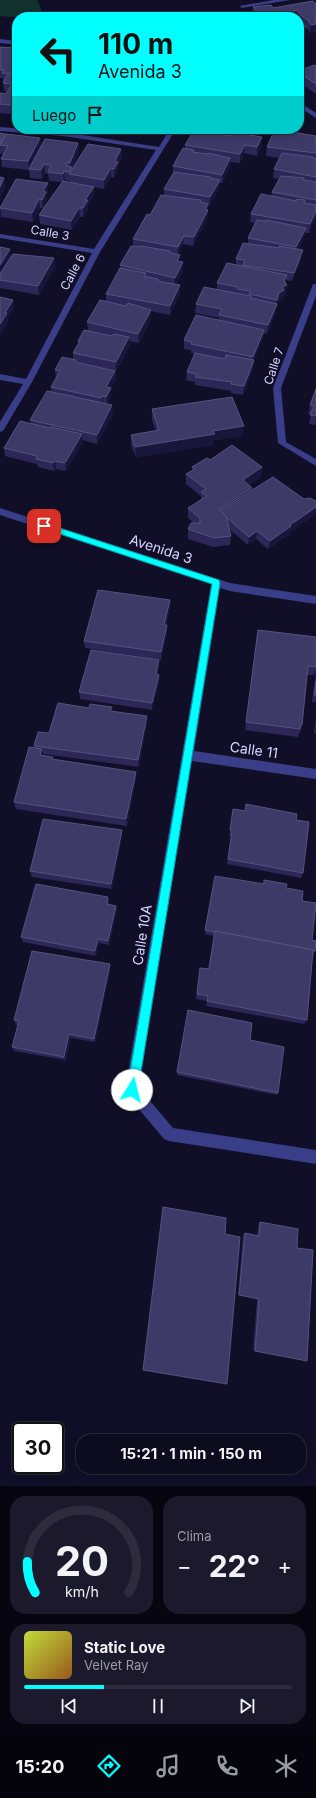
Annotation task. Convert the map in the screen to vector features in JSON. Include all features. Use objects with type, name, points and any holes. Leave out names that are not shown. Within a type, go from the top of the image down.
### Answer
[{"type":"street","points":[[242,6],[287,0]]},
{"type":"street","points":[[0,41],[12,42]]},
{"type":"street","points":[[304,108],[316,116]]},
{"type":"street","points":[[0,130],[12,131]]},
{"type":"street","points":[[63,134],[160,149]]},
{"type":"street","name":"Calle 6","points":[[0,429],[28,382],[96,252],[169,134]]},
{"type":"street","name":"Calle 3","points":[[0,236],[96,252]]},
{"type":"street","name":"Calle 7","points":[[316,286],[277,388],[282,443],[316,463]]},
{"type":"street","points":[[0,377],[28,382]]},
{"type":"street","name":"Avenida 3","points":[[0,511],[230,587],[316,600]]},
{"type":"street","name":"Calle 10A","points":[[216,583],[132,1090],[169,1134],[316,1158]]},
{"type":"street","name":"Calle 11","points":[[187,755],[316,774]]},
{"type":"green space","points":[[0,0],[37,0],[43,12],[12,12],[12,17],[0,16]]},
{"type":"building","points":[[313,1],[316,4],[316,24],[311,25],[308,20],[304,18],[304,12],[299,12],[297,10],[293,11],[294,12],[257,12],[253,7],[271,5],[273,8]]},
{"type":"building","points":[[0,48],[12,48],[12,74],[2,73],[4,70],[0,70]]},
{"type":"building","points":[[314,65],[316,66],[316,84],[304,76],[304,69]]},
{"type":"building","points":[[7,75],[12,76],[12,84],[3,83]]},
{"type":"building","points":[[12,84],[12,105],[0,104],[0,93],[6,94]]},
{"type":"building","points":[[0,133],[5,134],[0,144]]},
{"type":"building","points":[[6,134],[40,138],[28,161],[1,159],[8,146],[0,145]]},
{"type":"building","points":[[192,134],[220,134],[232,136],[233,134],[243,134],[262,137],[257,147],[245,145],[240,154],[185,145]]},
{"type":"building","points":[[273,134],[304,134],[316,136],[316,153],[267,147]]},
{"type":"building","points":[[45,139],[78,143],[70,163],[68,162],[66,166],[72,167],[69,172],[64,171],[63,174],[48,172],[51,165],[44,164],[41,170],[29,169]]},
{"type":"building","points":[[88,144],[121,149],[115,161],[118,162],[114,169],[111,168],[104,180],[69,174]]},
{"type":"building","points":[[183,148],[194,150],[193,152],[208,153],[230,158],[222,175],[173,166]]},
{"type":"building","points":[[282,153],[313,157],[316,159],[316,177],[274,169]]},
{"type":"building","points":[[174,172],[211,177],[210,178],[220,180],[210,197],[164,189]]},
{"type":"building","points":[[281,176],[304,178],[303,180],[316,182],[316,200],[272,192]]},
{"type":"building","points":[[0,177],[4,178],[0,187]]},
{"type":"building","points":[[16,179],[48,183],[43,191],[46,192],[42,200],[39,199],[32,213],[0,208]]},
{"type":"building","points":[[63,181],[94,187],[85,200],[88,200],[83,208],[79,208],[71,221],[39,215]]},
{"type":"building","points":[[261,194],[296,201],[297,199],[305,200],[304,203],[316,205],[316,211],[310,224],[251,214]]},
{"type":"building","points":[[161,195],[201,200],[200,202],[208,204],[205,209],[208,210],[194,237],[184,236],[178,247],[133,239],[147,214],[150,215]]},
{"type":"building","points":[[257,220],[266,220],[306,228],[296,247],[248,238]]},
{"type":"building","points":[[243,243],[303,250],[294,273],[243,265],[245,260],[236,259]]},
{"type":"building","points":[[131,246],[141,246],[170,251],[171,253],[180,255],[177,261],[183,262],[175,278],[120,265]]},
{"type":"building","points":[[0,247],[10,249],[0,265]]},
{"type":"building","points":[[13,254],[54,258],[38,286],[0,280],[0,274]]},
{"type":"building","points":[[227,263],[287,275],[284,281],[287,285],[282,287],[284,290],[279,293],[277,300],[249,294],[250,291],[237,289],[238,287],[217,283]]},
{"type":"building","points":[[120,268],[146,273],[144,276],[158,279],[157,281],[180,285],[170,306],[106,294]]},
{"type":"building","points":[[204,287],[251,296],[251,298],[277,304],[268,325],[219,315],[222,309],[196,304]]},
{"type":"building","points":[[0,297],[13,300],[0,324]]},
{"type":"building","points":[[100,300],[126,306],[128,303],[151,310],[138,334],[87,322]]},
{"type":"building","points":[[196,315],[264,330],[253,357],[191,344],[192,342],[184,340]]},
{"type":"building","points":[[84,330],[112,336],[114,334],[129,337],[116,362],[73,353]]},
{"type":"building","points":[[195,353],[225,359],[226,355],[254,360],[244,386],[231,384],[232,382],[195,377],[197,374],[187,372]]},
{"type":"building","points":[[62,357],[76,360],[75,362],[115,371],[106,387],[111,388],[106,397],[102,396],[101,398],[51,387],[60,371],[55,370]]},
{"type":"building","points":[[316,389],[316,416],[310,415],[314,406],[310,405]]},
{"type":"building","points":[[47,391],[112,405],[97,435],[30,420]]},
{"type":"building","points":[[232,397],[244,426],[213,431],[215,434],[135,447],[131,435],[159,430],[152,409]]},
{"type":"building","points":[[20,421],[82,434],[65,463],[55,461],[53,463],[36,459],[37,456],[4,448]]},
{"type":"building","points":[[232,445],[262,467],[243,480],[252,488],[219,509],[226,516],[231,536],[214,538],[188,529],[191,523],[200,523],[200,518],[188,508],[207,496],[201,492],[206,489],[186,474],[195,469],[192,467],[207,458],[210,460]]},
{"type":"building","points":[[273,477],[304,499],[310,498],[316,501],[316,507],[270,541],[257,531],[249,537],[220,510]]},
{"type":"building","points":[[98,590],[170,600],[164,625],[167,625],[161,652],[84,641]]},
{"type":"building","points":[[258,630],[316,637],[316,667],[308,666],[302,725],[300,725],[300,729],[246,722]]},
{"type":"building","points":[[91,650],[159,660],[156,674],[159,675],[152,703],[79,692]]},
{"type":"building","points":[[316,681],[316,695],[314,695]]},
{"type":"building","points":[[58,703],[89,708],[90,704],[112,707],[110,711],[147,716],[138,760],[34,746],[38,732],[49,733]]},
{"type":"building","points":[[29,747],[42,749],[40,755],[53,757],[52,759],[136,772],[126,819],[14,802]]},
{"type":"building","points":[[246,804],[297,814],[296,820],[309,822],[303,873],[228,859],[233,809],[245,811]]},
{"type":"building","points":[[43,819],[122,830],[111,884],[30,871]]},
{"type":"building","points":[[215,876],[264,884],[264,880],[287,884],[286,888],[303,891],[302,901],[316,903],[312,940],[316,941],[315,951],[205,930]]},
{"type":"building","points":[[36,884],[108,897],[107,904],[116,906],[108,941],[98,939],[95,951],[21,937]]},
{"type":"building","points":[[215,931],[313,950],[307,1020],[207,1001],[208,996],[197,994],[200,968],[209,969]]},
{"type":"building","points":[[32,951],[110,964],[94,1039],[69,1034],[64,1057],[12,1047],[19,1021],[14,1020]]},
{"type":"building","points":[[188,1010],[252,1023],[250,1040],[284,1047],[278,1093],[177,1072]]},
{"type":"building","points":[[163,1207],[226,1218],[225,1234],[240,1237],[227,1384],[143,1370]]},
{"type":"building","points":[[260,1222],[298,1229],[297,1248],[313,1250],[307,1361],[255,1351],[259,1299],[239,1295],[245,1233],[259,1236]]},
{"type":"route","points":[[44,526],[216,583],[132,1090]]}]
